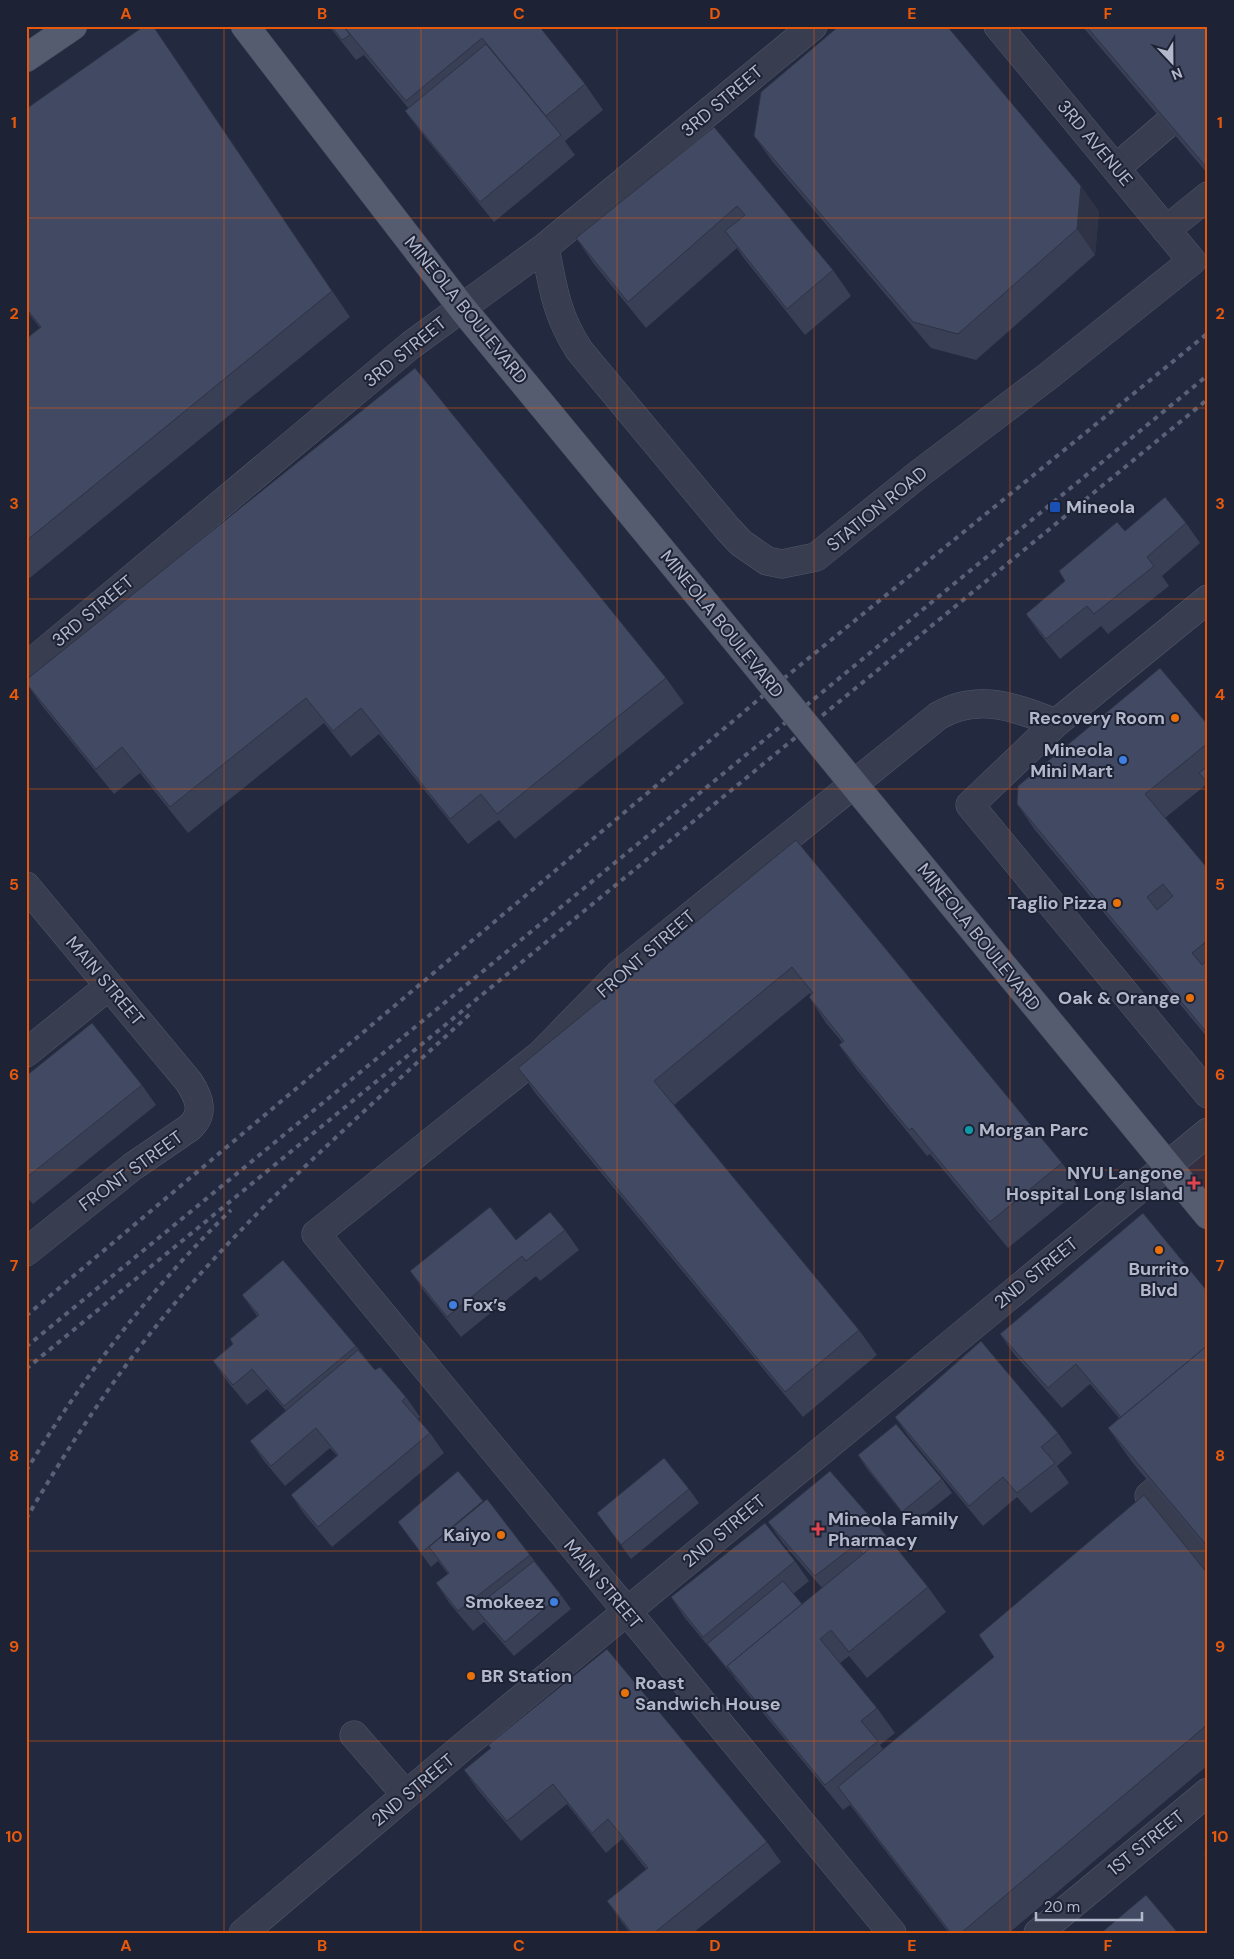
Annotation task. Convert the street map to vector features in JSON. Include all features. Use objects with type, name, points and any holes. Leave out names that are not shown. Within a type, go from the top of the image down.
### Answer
[{"type":"main road","points":[[26,58],[73,26]]},
{"type":"main road","name":"MINEOLA BOULEVARD","points":[[245,26],[462,308],[1208,1215]]},
{"type":"street","name":"3RD STREET","points":[[26,667],[411,345],[545,247],[813,26]]},
{"type":"street","name":"3RD AVENUE","points":[[998,26],[1192,261]]},
{"type":"street","points":[[1116,168],[1166,125]]},
{"type":"street","points":[[1166,230],[1208,196]]},
{"type":"street","name":"STATION ROAD","points":[[545,247],[557,306],[562,321],[579,350],[736,538],[753,553],[767,561],[782,564],[816,557],[830,548],[920,473],[1047,377],[1192,261]]},
{"type":"street","points":[[1208,599],[1056,724],[970,806],[1208,1094]]},
{"type":"street","name":"FRONT STREET","points":[[316,1234],[541,1054],[619,974],[926,725],[949,709],[963,704],[992,703],[1056,724]]},
{"type":"street","name":"MAIN STREET","points":[[26,886],[184,1076]]},
{"type":"street","points":[[26,1053],[109,986]]},
{"type":"street","name":"FRONT STREET","points":[[26,1252],[132,1167],[173,1141],[197,1122],[201,1110],[200,1103],[184,1076]]},
{"type":"street","name":"2ND STREET","points":[[243,1933],[626,1612],[1208,1132]]},
{"type":"street","name":"MAIN STREET","points":[[316,1234],[892,1933]]},
{"type":"street","points":[[1156,1490],[1149,1496],[1208,1564]]},
{"type":"street","points":[[354,1735],[406,1795]]},
{"type":"street","name":"1ST STREET","points":[[1038,1933],[1208,1792]]},
{"type":"shaded area","name":"NYU Langone Hospital Long Island","points":[[1208,1132],[1208,1215],[1167,1166]]},
{"type":"building","points":[[144,26],[153,26],[332,291],[26,541],[26,339],[41,327],[26,308],[26,109]]},
{"type":"building","points":[[331,26],[348,26],[345,28],[350,35],[342,40]]},
{"type":"building","points":[[348,26],[539,26],[585,84],[546,116],[482,38],[406,101],[345,28]]},
{"type":"building","points":[[839,26],[947,26],[1081,186],[1077,229],[958,334],[913,322],[754,136],[761,92]]},
{"type":"building","points":[[1086,26],[1208,26],[1208,169]]},
{"type":"building","points":[[486,44],[561,135],[480,202],[405,111]]},
{"type":"building","points":[[714,127],[833,270],[787,309],[725,231],[745,215],[737,206],[628,302],[576,238]]},
{"type":"building","points":[[415,368],[666,678],[497,814],[481,794],[450,819],[361,708],[333,731],[306,698],[170,807],[122,747],[96,769],[26,683],[26,680]]},
{"type":"building","points":[[1165,497],[1186,523],[1147,557],[1154,566],[1094,614],[1087,606],[1046,639],[1026,614],[1065,581],[1059,571],[1117,522],[1125,531]]},
{"type":"building","points":[[1160,668],[1208,725],[1208,743],[1145,794],[1208,869],[1208,940],[1192,953],[1202,965],[1208,960],[1208,1034],[1017,804],[1018,786]],"holes":[[[1163,884],[1173,896],[1157,910],[1147,897]]]},
{"type":"building","points":[[1208,766],[1208,783],[1199,773]]},
{"type":"building","name":"Morgan Parc","points":[[796,840],[1062,1163],[990,1222],[912,1128],[909,1130],[839,1045],[844,1041],[809,997],[813,993],[792,967],[654,1081],[859,1330],[785,1392],[518,1068]]},
{"type":"building","points":[[92,1023],[142,1085],[26,1178],[26,1076]]},
{"type":"building","points":[[490,1207],[516,1240],[550,1212],[565,1230],[526,1261],[522,1256],[447,1317],[410,1271]]},
{"type":"building","points":[[1143,1213],[1208,1292],[1208,1345],[1121,1417],[1076,1364],[1048,1388],[1000,1334]]},
{"type":"building","points":[[283,1260],[356,1346],[284,1406],[252,1369],[233,1385],[213,1361],[233,1344],[230,1339],[259,1315],[242,1295]]},
{"type":"building","points":[[981,1341],[1058,1433],[1041,1447],[1055,1463],[1017,1493],[1003,1477],[969,1506],[895,1417]]},
{"type":"building","points":[[1208,1345],[1208,1547],[1108,1428]]},
{"type":"building","points":[[358,1350],[375,1370],[380,1367],[406,1397],[402,1401],[430,1433],[318,1527],[291,1495],[338,1455],[316,1428],[271,1466],[250,1441]]},
{"type":"building","points":[[896,1424],[942,1479],[902,1512],[858,1455]]},
{"type":"building","points":[[664,1458],[689,1489],[621,1545],[597,1513]]},
{"type":"building","points":[[458,1471],[483,1501],[421,1553],[398,1522]]},
{"type":"building","points":[[830,1471],[886,1535],[863,1554],[855,1545],[815,1576],[768,1522]]},
{"type":"building","points":[[1144,1495],[1208,1574],[1208,1724],[961,1933],[951,1933],[838,1787],[994,1657],[979,1635]]},
{"type":"building","points":[[487,1499],[530,1555],[458,1611],[436,1583],[449,1573],[429,1547]]},
{"type":"building","points":[[765,1523],[795,1561],[703,1637],[671,1597]]},
{"type":"building","points":[[886,1535],[928,1587],[849,1652],[831,1630],[820,1639],[877,1708],[861,1721],[878,1741],[825,1785],[727,1666]]},
{"type":"building","points":[[534,1561],[561,1595],[505,1642],[475,1608]]},
{"type":"building","points":[[783,1581],[802,1604],[727,1666],[735,1678],[707,1644]]},
{"type":"building","points":[[607,1649],[767,1842],[654,1933],[632,1933],[607,1901],[648,1868],[608,1819],[592,1833],[553,1784],[507,1821],[464,1770],[491,1748],[488,1745]]},
{"type":"building","points":[[1208,1851],[1208,1859],[1204,1854]]},
{"type":"building","points":[[1146,1895],[1178,1933],[1101,1933]]},
{"type":"railway","points":[[26,1316],[777,684],[1208,333]]},
{"type":"railway","points":[[26,1347],[1208,375]]},
{"type":"railway","points":[[26,1369],[1208,399]]},
{"type":"railway","points":[[26,1519],[104,1396],[139,1348],[193,1282],[230,1241],[309,1162],[473,1011]]},
{"type":"railway","points":[[26,1471],[71,1401],[120,1334],[174,1270],[231,1210]]},
{"type":"place","name":"Mineola","points":[[1055,507]]},
{"type":"place","name":"Recovery Room","points":[[1175,718]]},
{"type":"place","name":"Mineola Mini Mart","points":[[1123,760]]},
{"type":"place","name":"Taglio Pizza","points":[[1117,903]]},
{"type":"place","name":"Oak & Orange","points":[[1190,998]]},
{"type":"place","name":"Morgan Parc","points":[[969,1130]]},
{"type":"place","name":"NYU Langone Hospital Long Island","points":[[1194,1183]]},
{"type":"place","name":"Burrito Blvd","points":[[1159,1250]]},
{"type":"place","name":"Fox’s","points":[[453,1305]]},
{"type":"place","name":"Mineola Family Pharmacy","points":[[818,1529]]},
{"type":"place","name":"Kaiyo","points":[[501,1535]]},
{"type":"place","name":"Smokeez","points":[[554,1602]]},
{"type":"place","name":"BR Station","points":[[471,1676]]},
{"type":"place","name":"Roast Sandwich House","points":[[625,1693]]}]
